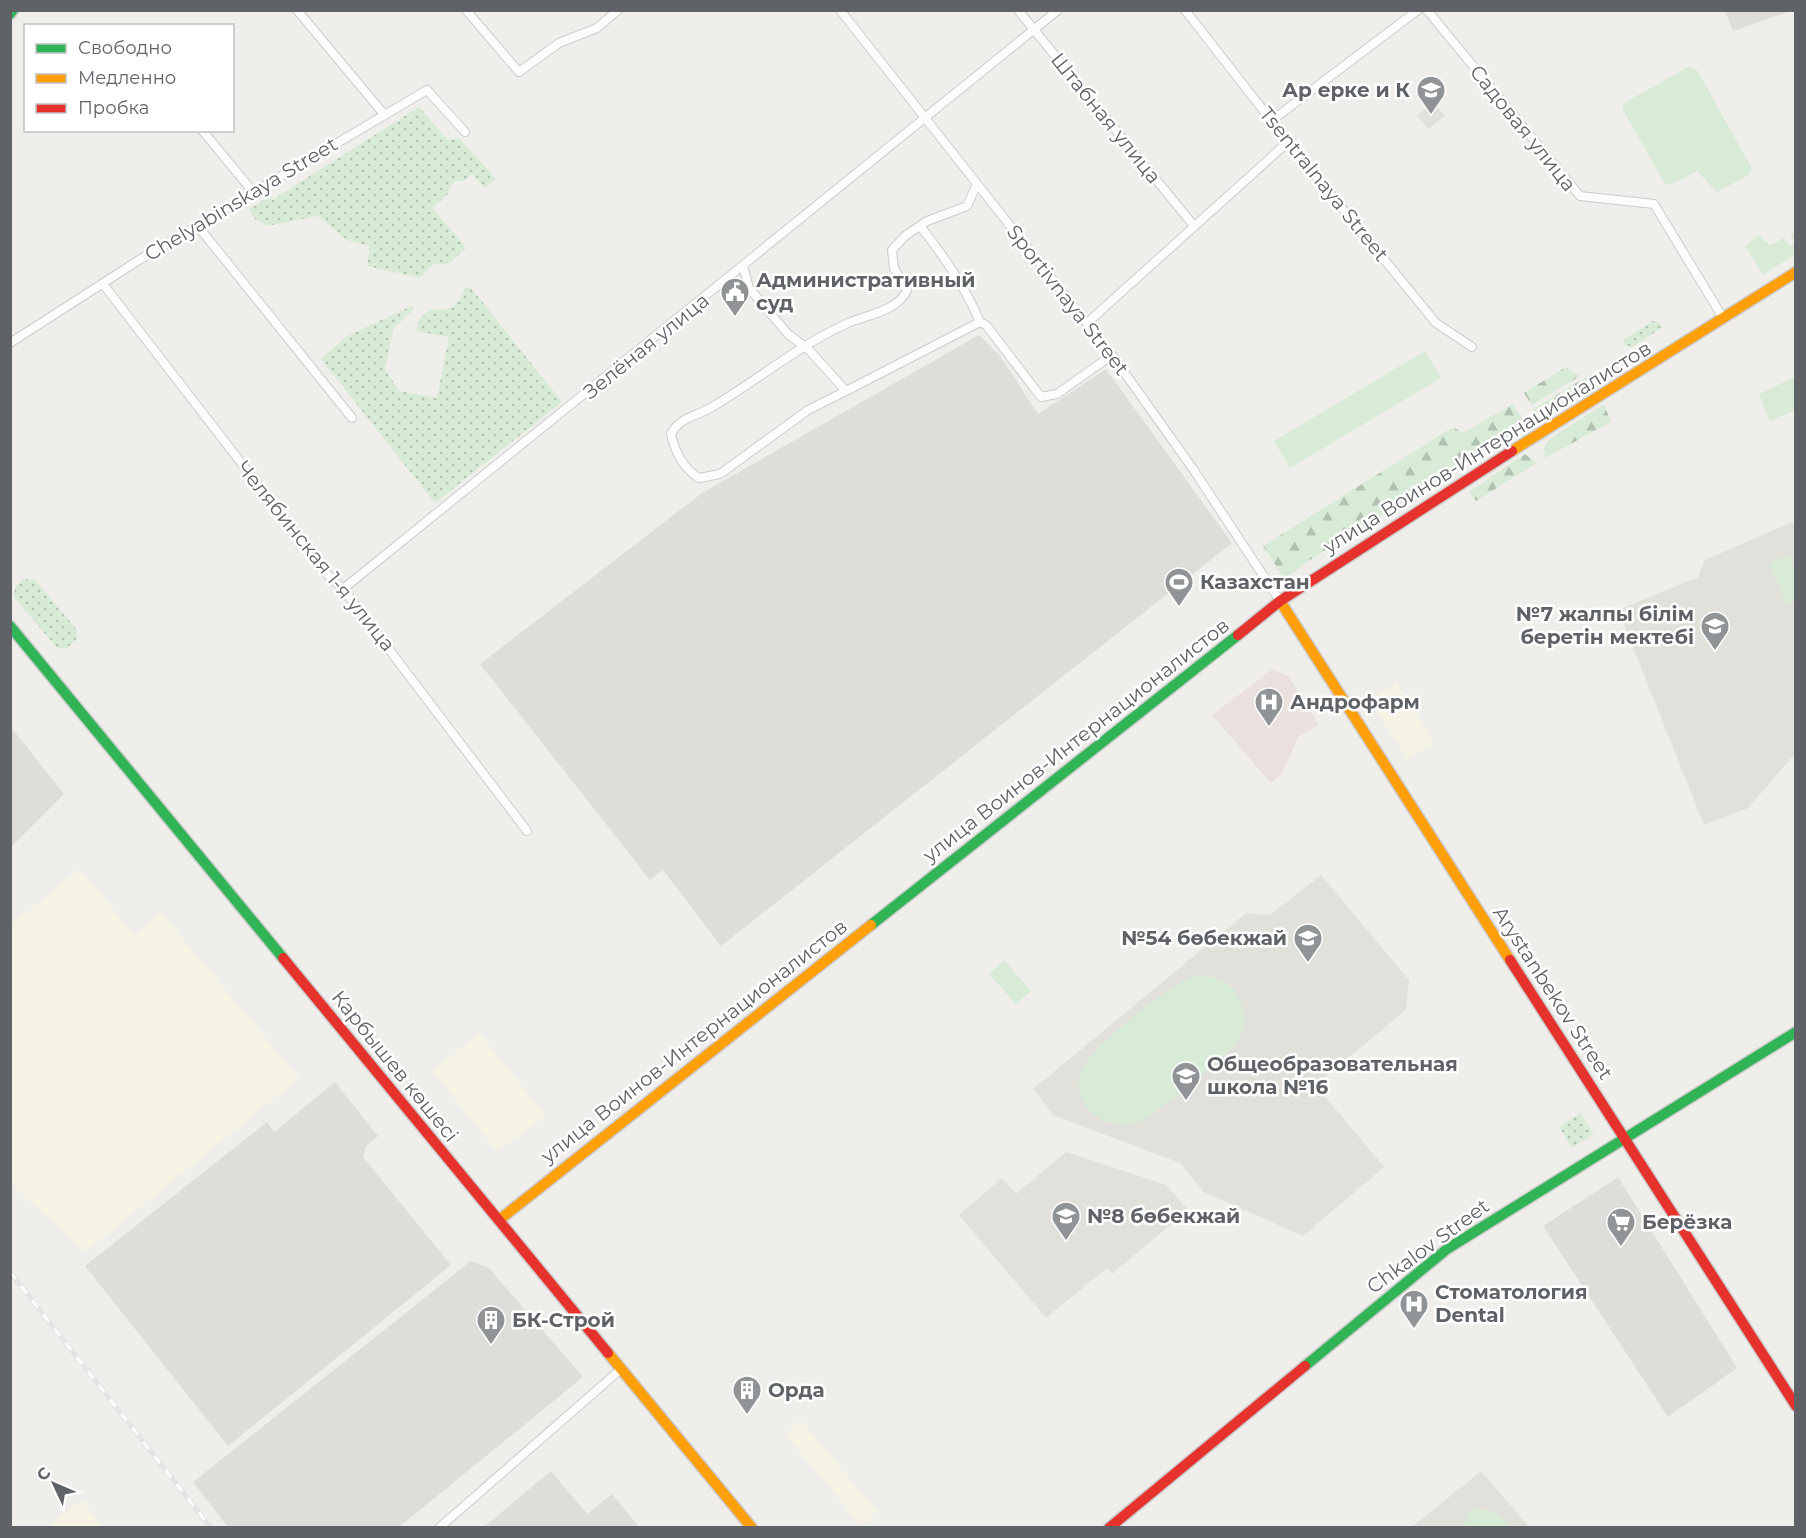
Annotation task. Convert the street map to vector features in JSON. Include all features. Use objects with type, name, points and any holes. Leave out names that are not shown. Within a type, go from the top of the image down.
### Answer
[{"type":"street","points":[[297,10],[383,113]]},
{"type":"street","points":[[466,10],[519,72],[559,43],[597,28],[618,10]]},
{"type":"street","name":"Sportivnaya Street","points":[[840,10],[1112,355],[1281,600]]},
{"type":"street","name":"Штабная улица","points":[[1018,10],[1194,226]]},
{"type":"street","name":"Зелёная улица","points":[[343,589],[1058,10]]},
{"type":"street","name":"Tsentralnaya Street","points":[[1185,10],[1271,121],[1436,323],[1472,347]]},
{"type":"street","points":[[1271,121],[1418,10]]},
{"type":"street","name":"Садовая улица","points":[[1427,10],[1580,196],[1654,204],[1723,318]]},
{"type":"street","name":"Chelyabinskaya Street","points":[[10,343],[197,225],[383,113],[427,90],[465,132]]},
{"type":"street","points":[[203,132],[253,192]]},
{"type":"street","points":[[1087,322],[1288,142]]},
{"type":"street","points":[[977,184],[966,206],[920,226],[905,236],[892,250],[894,268],[906,290],[904,296],[881,310],[849,322],[801,346],[711,408],[677,423],[671,434],[673,441],[688,471],[699,478],[720,474],[808,410],[980,322]]},
{"type":"street","points":[[197,225],[352,418]]},
{"type":"street","points":[[920,226],[948,262],[970,299],[980,322],[986,325],[1041,397],[1057,394],[1112,355]]},
{"type":"street","points":[[743,266],[748,288],[846,391]]},
{"type":"street","name":"улица Воинов-Интернационалистов","points":[[499,1220],[1281,600],[1398,523],[1796,272]]},
{"type":"street","name":"Челябинская 1-я улица","points":[[103,284],[327,574],[343,589],[528,831]]},
{"type":"street","name":"Arystanbekov Street","points":[[1281,600],[1796,1406]]},
{"type":"street","name":"Карбышев көшесі","points":[[10,626],[752,1527]]},
{"type":"street","name":"Chkalov Street","points":[[1109,1527],[1447,1249],[1796,1032]]},
{"type":"street","points":[[439,1527],[621,1369]]},
{"type":"shaded area","points":[[1725,10],[1791,11],[1733,31]]},
{"type":"shaded area","name":"Ар ерке и К","points":[[1433,102],[1445,116],[1428,129],[1417,115]]},
{"type":"shaded area","points":[[979,335],[1000,356],[1038,414],[1106,369],[1232,543],[721,946],[663,870],[650,880],[480,664],[702,493]]},
{"type":"shaded area","name":"№7 жалпы білім беретін мектебі","points":[[1792,522],[1796,529],[1795,754],[1748,808],[1704,825],[1618,610],[1698,577],[1705,560]]},
{"type":"shaded area","name":"Андрофарм","points":[[1273,669],[1289,677],[1319,725],[1298,737],[1282,774],[1271,783],[1212,715]]},
{"type":"shaded area","points":[[1396,683],[1434,742],[1408,759],[1369,700]]},
{"type":"shaded area","points":[[11,727],[64,794],[10,847]]},
{"type":"shaded area","points":[[80,869],[134,935],[161,913],[299,1078],[85,1252],[10,1183],[11,925]]},
{"type":"shaded area","name":"Общеобразовательная школа №16","points":[[1321,875],[1409,980],[1406,1010],[1320,1081],[1318,1088],[1384,1167],[1303,1236],[1204,1192],[1180,1163],[1053,1115],[1033,1089],[1246,913],[1270,915]]},
{"type":"shaded area","points":[[479,1033],[546,1116],[497,1151],[433,1071]]},
{"type":"shaded area","points":[[335,1082],[378,1136],[366,1146],[363,1157],[451,1265],[228,1446],[85,1266],[267,1122],[274,1132]]},
{"type":"shaded area","name":"№8 бөбекжай","points":[[1066,1152],[1166,1185],[1188,1210],[1112,1274],[1107,1268],[1046,1318],[959,1215],[1002,1178],[1016,1194]]},
{"type":"shaded area","points":[[1618,1177],[1737,1368],[1668,1417],[1543,1226]]},
{"type":"shaded area","points":[[471,1261],[489,1268],[583,1377],[399,1527],[228,1527],[193,1482]]},
{"type":"shaded area","points":[[801,1420],[877,1512],[861,1525],[785,1434]]},
{"type":"shaded area","points":[[551,1471],[587,1514],[612,1494],[639,1527],[484,1527]]},
{"type":"shaded area","points":[[1481,1471],[1529,1527],[1411,1528]]},
{"type":"shaded area","points":[[82,1500],[103,1527],[47,1527]]},
{"type":"green space","points":[[1688,67],[1697,70],[1752,169],[1749,175],[1717,192],[1697,171],[1672,184],[1665,184],[1622,108],[1626,102]]},
{"type":"green space","points":[[419,107],[448,140],[459,138],[496,179],[485,188],[472,174],[464,181],[456,181],[450,186],[448,194],[432,208],[465,246],[464,250],[448,264],[434,264],[419,278],[367,266],[370,246],[347,240],[318,216],[267,226],[255,219],[249,209],[270,196],[272,200]]},
{"type":"green space","points":[[1759,235],[1770,245],[1784,238],[1790,246],[1795,242],[1795,254],[1763,275],[1745,246]]},
{"type":"green space","points":[[465,288],[471,288],[562,402],[435,503],[321,359],[347,336],[412,306],[414,309],[393,329],[385,369],[399,391],[437,398],[449,337],[416,331],[419,319],[431,309],[448,309],[460,299]]},
{"type":"green space","points":[[1653,321],[1663,327],[1632,347],[1626,346],[1623,340]]},
{"type":"green space","points":[[1425,351],[1441,378],[1290,468],[1274,441]]},
{"type":"green space","points":[[1566,367],[1580,376],[1532,405],[1524,393]]},
{"type":"green space","points":[[1593,373],[1596,377],[1537,414],[1533,409]]},
{"type":"green space","points":[[1795,377],[1795,410],[1770,421],[1759,394]]},
{"type":"green space","points":[[1513,404],[1526,426],[1305,563],[1285,580],[1263,546],[1453,427],[1463,433]]},
{"type":"green space","points":[[1604,404],[1611,422],[1545,458],[1544,448],[1550,439]]},
{"type":"green space","points":[[1525,454],[1537,463],[1476,501],[1469,492]]},
{"type":"green space","points":[[1790,555],[1795,570],[1795,600],[1786,604],[1770,563]]},
{"type":"green space","points":[[24,579],[35,580],[77,630],[76,640],[67,648],[57,648],[14,597],[15,587]]},
{"type":"green space","points":[[1004,960],[1031,991],[1016,1004],[989,974]]},
{"type":"green space","points":[[1194,975],[1208,976],[1226,983],[1239,998],[1245,1020],[1244,1029],[1236,1043],[1203,1075],[1140,1121],[1125,1124],[1111,1123],[1098,1117],[1087,1108],[1081,1096],[1079,1083],[1083,1068],[1090,1057],[1133,1017]]},
{"type":"green space","points":[[1580,1113],[1594,1134],[1572,1148],[1559,1127]]},
{"type":"green space","points":[[1478,1508],[1499,1514],[1510,1527],[1463,1527],[1468,1513]]},
{"type":"railway","points":[[10,1272],[211,1528]]},
{"type":"traffic: fast","points":[[10,14],[13,10]]},
{"type":"traffic: fast","points":[[10,626],[283,958]]},
{"type":"traffic: fast","points":[[871,925],[1238,635]]},
{"type":"traffic: fast","points":[[1305,1366],[1447,1249],[1796,1032]]},
{"type":"traffic: slow","points":[[1512,451],[1796,272]]},
{"type":"traffic: slow","points":[[1280,601],[1510,960]]},
{"type":"traffic: slow","points":[[499,1220],[871,925]]},
{"type":"traffic: slow","points":[[608,1353],[752,1528]]},
{"type":"traffic: jam","points":[[1238,635],[1280,601],[1512,451]]},
{"type":"traffic: jam","points":[[283,958],[608,1353]]},
{"type":"traffic: jam","points":[[1510,960],[1796,1406]]},
{"type":"traffic: jam","points":[[1109,1528],[1305,1366]]},
{"type":"place","name":"Ар ерке и К","points":[[1431,116]]},
{"type":"place","name":"Административный суд","points":[[735,318]]},
{"type":"place","name":"Казахстан","points":[[1179,608]]},
{"type":"place","name":"№7 жалпы білім беретін мектебі","points":[[1715,652]]},
{"type":"place","name":"Андрофарм","points":[[1269,728]]},
{"type":"place","name":"№54 бөбекжай","points":[[1308,964]]},
{"type":"place","name":"Общеобразовательная школа №16","points":[[1186,1102]]},
{"type":"place","name":"№8 бөбекжай","points":[[1066,1242]]},
{"type":"place","name":"Берёзка","points":[[1621,1248]]},
{"type":"place","name":"Стоматология Dental","points":[[1414,1330]]},
{"type":"place","name":"БК-Строй","points":[[491,1346]]},
{"type":"place","name":"Орда","points":[[747,1416]]}]
